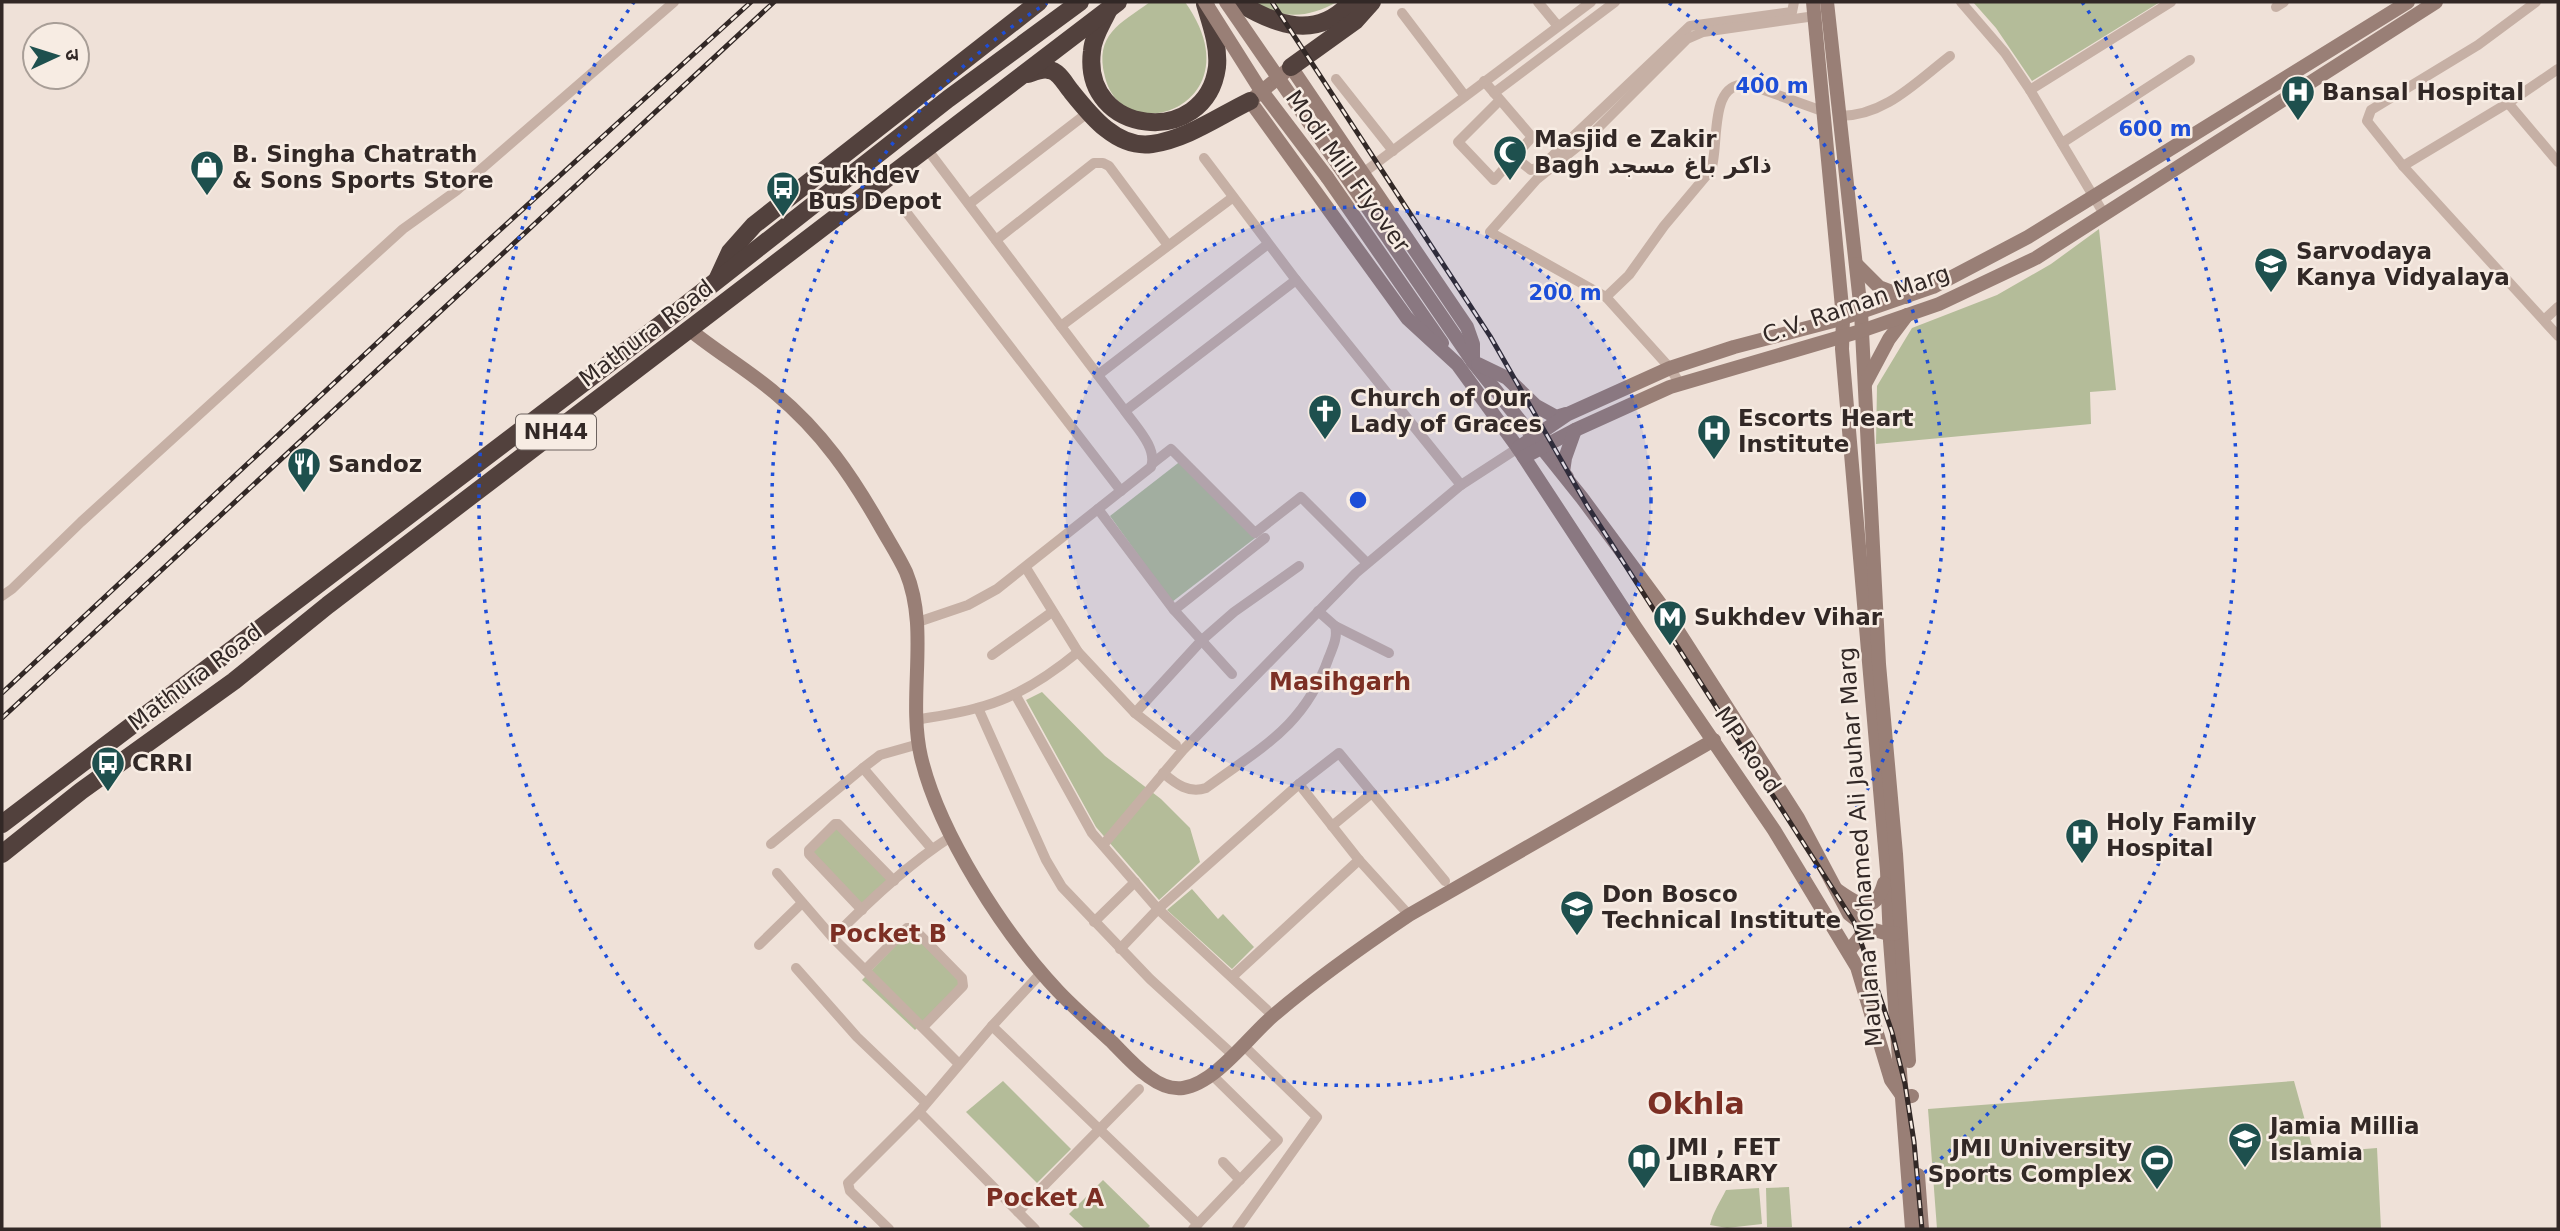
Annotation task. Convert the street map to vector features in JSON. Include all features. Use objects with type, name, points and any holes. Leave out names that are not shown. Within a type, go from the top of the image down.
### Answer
[{"type":"highway","points":[[715,283],[730,252],[754,225],[1039,2]]},
{"type":"highway","name":"Mathura Road","points":[[2,824],[715,283],[948,99],[1080,2]]},
{"type":"highway","points":[[1114,5],[1092,50],[1093,78],[1103,99],[1121,114],[1142,122],[1165,122],[1187,114],[1204,98],[1215,77],[1217,54],[1205,2]]},
{"type":"highway","points":[[1238,2],[1278,23],[1292,26],[1323,22],[1351,2]]},
{"type":"highway","points":[[1291,67],[1355,21],[1372,2]]},
{"type":"highway","name":"Mathura Road","points":[[2,854],[81,792],[234,681],[328,605],[1114,5]]},
{"type":"highway","points":[[1022,76],[1041,70],[1057,73],[1112,135],[1130,143],[1150,144],[1176,138],[1250,101]]},
{"type":"main road","name":"Modi Mill Flyover","points":[[1205,2],[1258,86],[1430,312],[1537,441]]},
{"type":"main road","name":"Modi Mill Flyover","points":[[1226,2],[1430,312],[1457,364]]},
{"type":"main road","name":"Maulana Mohamed Ali Jauhar Marg","points":[[1827,2],[1861,312],[1879,664],[1907,1096],[1912,1229]]},
{"type":"main road","name":"C.V. Raman Marg","points":[[1521,453],[1568,414],[1670,368],[1734,347],[1843,318],[1933,287],[2028,237],[2408,2]]},
{"type":"main road","name":"C.V. Raman Marg","points":[[1537,441],[1575,429],[1680,384],[1861,331],[1939,304],[2036,258],[2435,2]]},
{"type":"main road","name":"Maulana Mohamed Ali Jauhar Marg","points":[[1814,9],[1843,318],[1842,349],[1887,871],[1895,933]]},
{"type":"main road","points":[[1457,364],[1407,318],[1250,101],[1291,67],[1467,327],[1473,344],[1473,362],[1507,378],[1536,406],[1556,417],[1568,414]]},
{"type":"main road","points":[[1856,264],[1879,287],[1905,297]]},
{"type":"main road","points":[[1863,389],[1877,360],[1907,315]]},
{"type":"main road","points":[[690,330],[774,392],[810,425],[841,460],[906,574],[918,622],[915,720],[919,744],[928,784],[952,836],[993,908],[1058,991],[1129,1059],[1158,1082],[1171,1088],[1186,1087],[1211,1074],[1274,1015],[1371,940],[1409,915],[1714,740]]},
{"type":"main road","name":"MP Road","points":[[1457,364],[1521,453],[1636,628],[1714,740],[1849,951],[1857,967],[1891,1080],[1907,1096]]},
{"type":"main road","points":[[1575,429],[1563,472],[1582,498]]},
{"type":"main road","name":"MP Road","points":[[1537,441],[1664,609],[1798,818],[1849,914],[1867,928]]},
{"type":"main road","points":[[1833,887],[1863,905],[1874,903],[1880,897],[1887,871]]},
{"type":"main road","points":[[1849,951],[1867,928],[1895,933]]},
{"type":"main road","name":"Maulana Mohamed Ali Jauhar Marg","points":[[1907,1096],[1922,1229]]},
{"type":"street","points":[[2,596],[403,229],[456,191],[674,2]]},
{"type":"street","points":[[1538,2],[1557,26]]},
{"type":"street","points":[[1363,173],[1591,2]]},
{"type":"street","points":[[1485,81],[1497,97],[1532,137],[1494,180],[1458,142],[1497,97],[1615,2]]},
{"type":"street","points":[[1516,158],[1531,170],[1543,165],[1690,26],[1792,12],[1794,2]]},
{"type":"street","points":[[1961,2],[2005,52],[2104,214]]},
{"type":"street","points":[[2030,90],[2171,2]]},
{"type":"street","points":[[2536,2],[2478,45],[2371,110],[2367,118],[2368,123],[2403,166],[2558,336]]},
{"type":"street","points":[[1680,384],[1670,368],[1606,297],[1490,232],[1537,179],[1588,138],[1687,39],[1703,32],[1814,9]]},
{"type":"street","points":[[1402,13],[1465,96]]},
{"type":"street","points":[[1840,116],[1853,116],[1881,108],[1950,56]]},
{"type":"street","points":[[2062,143],[2190,60]]},
{"type":"street","points":[[2403,166],[2508,103],[2558,69]]},
{"type":"street","points":[[1336,79],[1393,151]]},
{"type":"street","points":[[1606,297],[1629,275],[1664,226],[1711,170],[1715,158],[1715,127],[1719,108],[1729,91],[1742,84],[1750,85],[1825,112]]},
{"type":"street","points":[[2508,103],[2558,162]]},
{"type":"street","points":[[969,204],[1090,111]]},
{"type":"street","points":[[927,149],[1125,411],[1151,449],[1153,463]]},
{"type":"street","points":[[1204,158],[1296,280],[1461,485]]},
{"type":"street","points":[[996,240],[1098,162],[1109,166],[1167,244]]},
{"type":"street","points":[[1061,326],[1167,244],[1232,198]]},
{"type":"street","points":[[900,204],[1121,491]]},
{"type":"street","points":[[1098,375],[1268,244]]},
{"type":"street","points":[[1125,411],[1296,280]]},
{"type":"street","points":[[2544,320],[2558,307]]},
{"type":"street","points":[[918,622],[968,606],[997,589],[1171,449],[1255,533],[1301,497],[1367,563]]},
{"type":"street","points":[[1102,845],[1163,773],[1367,563],[1461,485],[1521,453]]},
{"type":"street","points":[[1098,509],[1174,610],[1232,674]]},
{"type":"street","points":[[1174,610],[1265,538]]},
{"type":"street","points":[[1135,713],[1202,640],[1234,612],[1299,566]]},
{"type":"street","points":[[1026,568],[1078,652],[1135,713],[1176,745]]},
{"type":"street","points":[[1318,611],[1335,626],[1389,653]]},
{"type":"street","points":[[992,655],[1052,612]]},
{"type":"street","points":[[1163,773],[1186,789],[1198,791],[1206,788],[1286,729],[1304,708],[1321,679],[1335,642],[1335,626]]},
{"type":"street","points":[[915,720],[978,708],[1015,694],[1054,672],[1078,652]]},
{"type":"street","points":[[1015,694],[1092,833],[1158,909],[1267,1010]]},
{"type":"street","points":[[978,708],[1046,860],[1062,887],[1120,949],[1317,1117],[1237,1229]]},
{"type":"street","points":[[771,844],[880,755],[919,744]]},
{"type":"street","points":[[1120,949],[1158,909],[1339,753],[1446,881]]},
{"type":"street","points":[[863,768],[932,849]]},
{"type":"street","points":[[1300,784],[1359,860],[1409,915]]},
{"type":"street","points":[[1332,826],[1372,793]]},
{"type":"street","points":[[862,910],[809,854],[809,850],[835,824],[894,881]]},
{"type":"street","points":[[833,938],[894,881],[952,836]]},
{"type":"street","points":[[1233,976],[1359,860]]},
{"type":"street","points":[[777,873],[833,938],[959,1063]]},
{"type":"street","points":[[1094,922],[1135,882]]},
{"type":"street","points":[[759,945],[803,903]]},
{"type":"street","points":[[866,970],[907,928],[913,928],[962,978],[963,986],[923,1027]]},
{"type":"street","points":[[796,968],[857,1037],[926,1103]]},
{"type":"street","points":[[889,1229],[850,1191],[847,1184],[919,1112],[959,1063],[1042,972]]},
{"type":"street","points":[[992,1026],[1196,1227],[1278,1140],[1211,1074]]},
{"type":"street","points":[[1018,1212],[1139,1089]]},
{"type":"street","points":[[919,1112],[1035,1229]]},
{"type":"street","points":[[1223,1161],[1240,1180]]},
{"type":"green space","points":[[1150,2],[1185,2],[1203,38],[1206,67],[1197,90],[1179,106],[1157,113],[1135,111],[1117,99],[1105,77],[1103,62],[1106,40],[1112,32]]},
{"type":"green space","points":[[1255,2],[1337,2],[1317,11],[1296,15],[1275,12]]},
{"type":"green space","points":[[1973,2],[2160,2],[2032,81],[1996,28]]},
{"type":"green space","points":[[2099,229],[2116,390],[2090,392],[2091,424],[1876,444],[1877,386],[1912,328],[1997,295],[2051,264]]},
{"type":"green space","points":[[1182,460],[1259,535],[1172,602],[1110,516]]},
{"type":"green space","points":[[1042,692],[1105,756],[1161,799],[1190,828],[1200,862],[1159,900],[1096,827],[1026,700]]},
{"type":"green space","points":[[836,825],[894,884],[864,909],[811,853]]},
{"type":"green space","points":[[1192,889],[1218,919],[1223,914],[1254,947],[1232,969],[1167,910]]},
{"type":"green space","points":[[910,931],[962,983],[915,1030],[862,980]]},
{"type":"green space","points":[[1003,1081],[1071,1149],[1037,1183],[966,1112]]},
{"type":"green space","name":"JMI University Sports Complex","points":[[2294,1081],[2314,1153],[2377,1148],[2381,1229],[1937,1229],[1928,1109]]},
{"type":"green space","points":[[1103,1180],[1150,1226],[1147,1229],[1085,1229],[1069,1214]]},
{"type":"green space","points":[[1789,1187],[1792,1227],[1767,1227],[1766,1188]]},
{"type":"green space","points":[[1759,1188],[1762,1224],[1727,1228],[1710,1225],[1726,1190]]},
{"type":"railway","points":[[2,693],[424,299],[751,2]]},
{"type":"railway","points":[[2,718],[774,2]]},
{"type":"railway","points":[[1272,2],[1490,336],[1588,507],[1854,922],[1892,1032],[1905,1084],[1914,1142],[1922,1229]]},
{"type":"place","name":"Bansal Hospital","points":[[2298,122]]},
{"type":"place","name":"Masjid e Zakir Bagh ذاکر باغ مسجد","points":[[1510,182]]},
{"type":"place","name":"B. Singha Chatrath & Sons Sports Store","points":[[207,197]]},
{"type":"place","name":"Sukhdev Bus Depot","points":[[783,218]]},
{"type":"place","name":"Sarvodaya Kanya Vidyalaya","points":[[2271,294]]},
{"type":"place","name":"Church of Our Lady of Graces","points":[[1325,441]]},
{"type":"place","name":"Escorts Heart Institute","points":[[1714,461]]},
{"type":"place","name":"Sandoz","points":[[304,494]]},
{"type":"place","name":"Sukhdev Vihar","points":[[1670,647]]},
{"type":"place","name":"CRRI","points":[[108,793]]},
{"type":"place","name":"Holy Family Hospital","points":[[2082,865]]},
{"type":"place","name":"Don Bosco Technical Institute","points":[[1577,937]]},
{"type":"place","name":"Jamia Millia Islamia","points":[[2245,1169]]},
{"type":"place","name":"JMI , FET LIBRARY","points":[[1644,1190]]},
{"type":"place","name":"JMI University Sports Complex","points":[[2157,1191]]},
{"type":"district","name":"Masihgarh","points":[[1340,682]]},
{"type":"district","name":"Pocket B","points":[[888,934]]},
{"type":"district","name":"Okhla","points":[[1696,1103]]},
{"type":"district","name":"Pocket A","points":[[1045,1198]]}]
